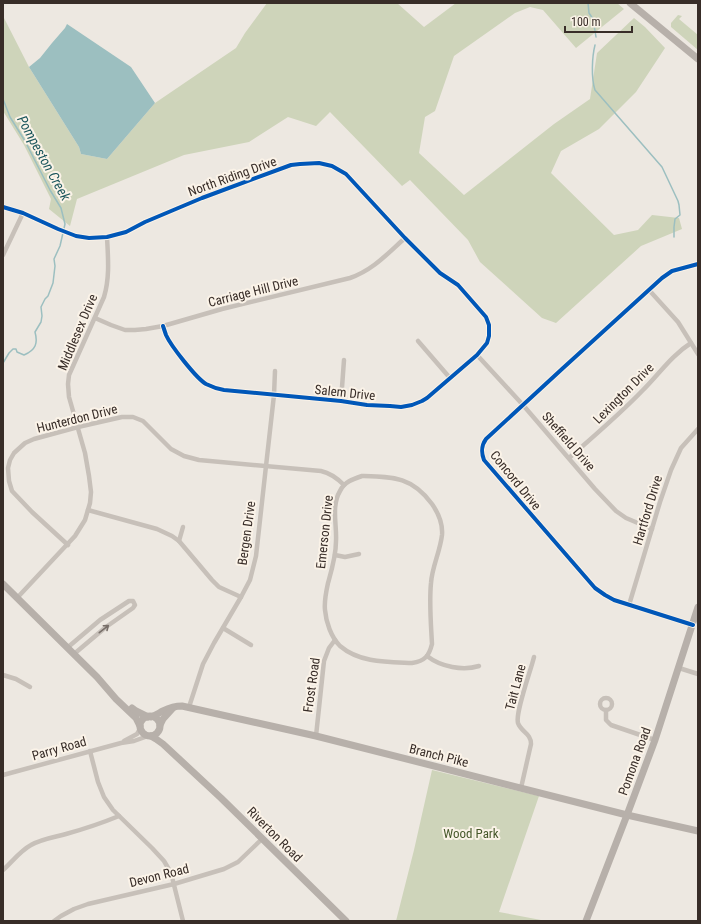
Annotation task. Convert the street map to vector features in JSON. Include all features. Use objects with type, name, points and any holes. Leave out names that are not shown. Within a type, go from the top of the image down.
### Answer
[{"type":"street","points":[[630,3],[698,59]]},
{"type":"street","name":"North Riding Drive","points":[[3,207],[23,213],[76,236],[89,238],[107,237],[126,232],[171,210],[208,195],[291,166],[319,163],[332,166],[346,174],[405,238],[440,273],[458,285],[472,302]]},
{"type":"street","points":[[3,255],[23,213]]},
{"type":"street","name":"Middlesex Drive","points":[[17,598],[68,545],[80,528],[90,502],[90,476],[69,396],[68,384],[69,375],[95,318],[107,287],[107,237]]},
{"type":"street","name":"Carriage Hill Drive","points":[[95,318],[125,330],[146,330],[222,309],[350,278],[372,267],[405,238]]},
{"type":"street","name":"Concord Drive","points":[[693,625],[614,600],[595,588],[484,460],[482,450],[486,439],[667,274],[672,271],[698,264]]},
{"type":"street","points":[[649,290],[678,322],[698,354]]},
{"type":"street","name":"Salem Drive","points":[[163,326],[172,345],[195,373],[205,383],[214,388],[401,407],[412,405],[427,398],[477,355],[487,343],[490,330],[489,325],[486,317],[472,302]]},
{"type":"street","points":[[418,341],[450,378]]},
{"type":"street","name":"Lexington Drive","points":[[569,458],[621,412],[682,348],[691,343]]},
{"type":"street","name":"Sheffield Drive","points":[[477,355],[616,511],[626,518],[652,529]]},
{"type":"street","points":[[341,401],[344,360]]},
{"type":"street","name":"Bergen Drive","points":[[189,707],[203,664],[250,580],[256,556],[274,395],[275,371]]},
{"type":"street","name":"Hunterdon Drive","points":[[68,545],[14,494],[9,481],[8,468],[10,460],[14,453],[25,443],[34,439],[122,417],[133,417],[143,422],[171,449],[184,456],[199,460],[321,471],[328,473],[344,485]]},
{"type":"street","name":"Hartford Drive","points":[[629,605],[671,470],[681,448],[698,429]]},
{"type":"street","name":"Emerson Drive","points":[[362,476],[403,481],[418,489],[426,497],[438,514],[442,524],[440,546],[431,581],[432,644],[428,656],[422,661],[412,663],[376,661],[356,656],[339,645],[328,627],[324,609],[325,597],[335,555],[336,500],[340,490],[351,480],[362,476]]},
{"type":"street","points":[[88,510],[157,529],[172,536],[179,541],[219,587],[241,597]]},
{"type":"street","points":[[179,541],[183,527]]},
{"type":"street","points":[[335,555],[345,557],[360,554]]},
{"type":"street","points":[[3,584],[97,677],[136,711],[158,720],[160,727]]},
{"type":"street","points":[[67,648],[100,620],[129,601],[133,601],[135,605],[133,608],[106,627],[74,654]]},
{"type":"street","name":"Pomona Road","points":[[588,920],[655,740],[698,607]]},
{"type":"street","points":[[223,628],[251,645]]},
{"type":"street","name":"Frost Road","points":[[316,736],[324,661],[329,648],[335,640]]},
{"type":"street","points":[[428,656],[433,660],[453,667],[471,668],[479,666]]},
{"type":"street","name":"Tait Lane","points":[[521,788],[531,744],[530,737],[520,727],[518,720],[520,706],[534,657]]},
{"type":"street","points":[[679,668],[698,674]]},
{"type":"street","points":[[3,676],[16,680],[30,687]]},
{"type":"street","points":[[97,677],[116,699],[136,718],[142,733],[150,736],[157,734],[163,719],[173,707]]},
{"type":"street","name":"Branch Pike","points":[[150,717],[173,707],[189,707],[316,736],[628,815],[698,831]]},
{"type":"street","points":[[606,710],[606,720],[610,725],[655,740]]},
{"type":"street","points":[[140,727],[143,720],[150,717]]},
{"type":"street","name":"Parry Road","points":[[3,775],[121,742],[137,734],[140,727]]},
{"type":"street","name":"Riverton Road","points":[[160,727],[163,738],[186,765]]},
{"type":"street","name":"Parry Road","points":[[121,742],[134,741],[150,736]]},
{"type":"street","name":"Riverton Road","points":[[150,736],[156,739],[186,765],[221,798],[346,921]]},
{"type":"street","points":[[90,751],[98,782],[104,797],[113,810],[164,861],[171,873],[183,921]]},
{"type":"street","points":[[3,870],[31,845],[106,822],[119,816]]},
{"type":"street","name":"Devon Road","points":[[54,921],[74,909],[88,904],[174,884],[224,869],[238,862],[262,839]]},
{"type":"green space","points":[[267,3],[397,3],[424,27],[456,3],[617,3],[624,9],[576,48],[543,10],[530,7],[515,13],[454,56],[435,111],[425,117],[419,153],[464,195],[554,124],[590,99],[597,53],[634,18],[665,48],[636,92],[599,129],[561,151],[551,173],[614,235],[638,230],[652,215],[679,218],[682,229],[641,246],[556,323],[542,318],[480,262],[468,240],[410,180],[402,186],[330,112],[316,126],[288,117],[249,142],[184,155],[77,199],[70,226],[49,209],[51,199],[24,145],[3,111],[3,16],[29,67],[79,147],[81,154],[107,159],[155,103],[236,48]]},
{"type":"green space","points":[[678,15],[682,16],[679,19],[698,35],[698,50],[671,27],[671,23]]},
{"type":"green space","name":"Wood Park","points":[[432,770],[539,796],[499,912],[541,920],[540,921],[396,921]]},
{"type":"water","points":[[67,24],[131,67],[155,103],[107,159],[81,154],[79,147],[29,67],[40,58]]},
{"type":"waterway","points":[[588,3],[589,13],[593,19],[596,37]]},
{"type":"waterway","points":[[595,45],[592,68],[595,90],[662,167],[678,201],[680,215],[675,219],[674,237]]},
{"type":"waterway","name":"Pompeston Creek","points":[[3,99],[10,117],[25,141],[61,208],[65,224],[60,246],[54,259],[55,266],[53,283],[48,296],[41,307],[42,316],[41,322],[35,332],[35,346],[31,351],[24,355],[17,352],[16,349],[13,349],[3,363]]},
{"type":"cycle path","points":[[3,207],[23,213],[76,236],[89,238],[107,237],[126,232],[145,222],[202,198],[291,165],[319,163],[332,166],[346,174],[405,238],[440,273],[458,285],[486,317],[489,325],[489,336],[487,343],[477,355],[427,398],[412,405],[401,407],[367,405],[215,388],[202,381],[190,369],[169,340],[163,326]]},
{"type":"cycle path","points":[[693,625],[614,600],[595,588],[484,460],[482,449],[486,439],[662,278],[672,271],[698,264]]}]
